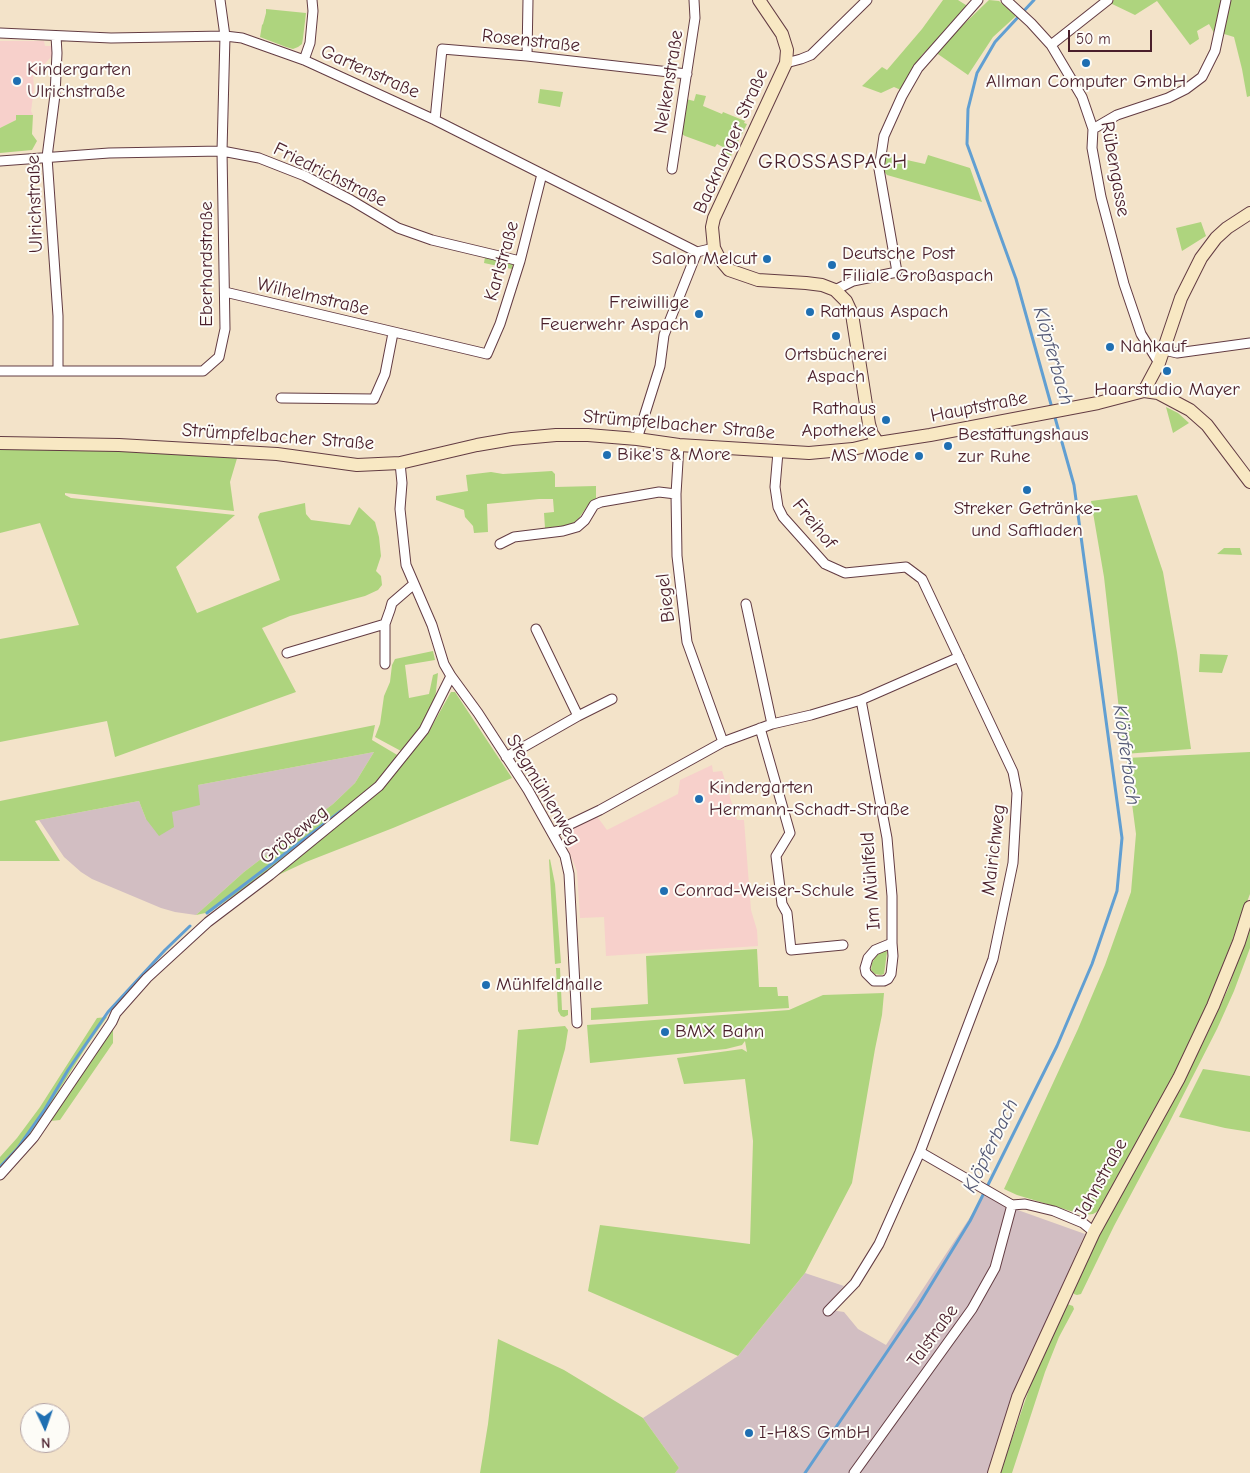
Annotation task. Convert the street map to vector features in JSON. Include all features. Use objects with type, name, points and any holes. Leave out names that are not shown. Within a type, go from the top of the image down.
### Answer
[{"type":"street","name":"Eberhardstraße","points":[[0,371],[203,371],[219,357],[225,329],[222,151],[225,36],[220,0]]},
{"type":"street","points":[[304,60],[310,43],[312,0]]},
{"type":"street","points":[[527,56],[528,0]]},
{"type":"street","name":"Nelkenstraße","points":[[672,169],[695,18],[694,0]]},
{"type":"street","name":"Backnanger Straße","points":[[714,248],[712,227],[714,218],[786,63],[787,50],[782,34],[759,0]]},
{"type":"street","points":[[786,63],[801,60],[811,55],[868,0]]},
{"type":"street","points":[[834,290],[854,281],[897,272],[879,169],[884,136],[902,96],[918,68],[978,0]]},
{"type":"street","name":"Rübengasse","points":[[1006,0],[1031,22],[1051,45],[1082,97],[1093,129],[1092,148],[1100,197],[1124,284],[1141,334],[1159,363]]},
{"type":"street","points":[[1051,45],[1108,0]]},
{"type":"street","points":[[1093,129],[1117,114],[1168,98],[1186,89],[1202,77],[1215,51],[1226,0]]},
{"type":"street","name":"Gartenstraße","points":[[0,32],[111,38],[225,36],[242,38],[304,60],[435,120],[697,252]]},
{"type":"street","name":"Ulrichstraße","points":[[56,36],[55,95],[47,157],[58,316],[58,370]]},
{"type":"street","name":"Rosenstraße","points":[[435,120],[442,48],[687,74]]},
{"type":"street","name":"Friedrichstraße","points":[[0,161],[109,153],[222,151],[259,158],[305,176],[351,200],[398,228],[432,240],[520,261]]},
{"type":"street","name":"Karlstraße","points":[[487,354],[500,324],[520,261],[542,174]]},
{"type":"street","points":[[1250,213],[1227,228],[1216,238],[1201,258],[1181,298],[1159,363],[1144,391],[1158,393],[1173,400],[1207,425],[1250,482]]},
{"type":"street","points":[[637,439],[660,366],[664,335],[697,252],[714,248],[719,258],[730,270],[758,280],[822,285],[834,290],[846,301],[852,314],[869,424],[872,434],[878,443]]},
{"type":"street","name":"Wilhelmstraße","points":[[225,292],[487,354]]},
{"type":"street","points":[[282,398],[374,399],[385,374],[393,333]]},
{"type":"street","points":[[1164,350],[1177,353],[1250,343]]},
{"type":"street","name":"Hauptstraße","points":[[878,443],[1052,412],[1118,399],[1144,391]]},
{"type":"street","name":"Strümpfelbacher Straße","points":[[0,443],[119,445],[277,454],[357,465],[400,463],[477,445],[512,439],[556,435],[588,435],[679,445],[778,452],[829,452],[878,443]]},
{"type":"street","name":"Biegel","points":[[679,445],[676,494],[677,556],[687,642],[723,742]]},
{"type":"street","name":"Freihof","points":[[778,452],[775,486],[778,507],[783,517],[825,564],[845,572],[906,567]]},
{"type":"street","points":[[400,463],[402,483],[400,509],[406,566],[432,625],[444,664],[451,676]]},
{"type":"street","points":[[500,544],[514,537],[563,531],[577,527],[585,520],[594,505],[601,502],[659,492],[676,494]]},
{"type":"street","name":"Mairichweg","points":[[828,1311],[855,1283],[880,1244],[920,1152],[993,959],[1013,864],[1017,792],[1013,772],[922,579],[906,567]]},
{"type":"street","points":[[386,664],[385,624],[392,603],[414,584]]},
{"type":"street","points":[[746,604],[772,724]]},
{"type":"street","points":[[287,653],[385,624]]},
{"type":"street","points":[[536,629],[578,716]]},
{"type":"street","points":[[552,834],[600,810],[723,742],[772,724],[862,700],[959,657]]},
{"type":"street","name":"Stegmühlenweg","points":[[451,676],[478,713],[528,790],[565,856],[569,874],[577,1023]]},
{"type":"street","name":"Größeweg","points":[[0,1175],[34,1137],[112,1022],[116,1013],[128,999],[147,978],[208,922],[270,875],[379,786],[424,730],[451,676]]},
{"type":"street","points":[[506,757],[612,699]]},
{"type":"street","name":"Im Mühlfeld","points":[[862,700],[886,838],[892,896],[892,943]]},
{"type":"street","points":[[760,728],[790,833],[776,856],[782,904],[787,913],[791,950],[843,945]]},
{"type":"street","name":"Jahnstraße","points":[[994,1473],[1018,1397],[1094,1232],[1183,1069],[1213,1006],[1239,942],[1250,907]]},
{"type":"street","points":[[920,1152],[1012,1205],[1025,1204],[1054,1211],[1083,1223],[1094,1232]]},
{"type":"street","name":"Talstraße","points":[[854,1473],[972,1309],[996,1268],[1012,1205]]},
{"type":"shaded area","name":"Kindergarten Ulrichstraße","points":[[0,41],[44,41],[45,46],[52,46],[52,56],[39,70],[39,73],[33,74],[34,89],[31,111],[33,115],[16,115],[16,120],[0,128]]},
{"type":"shaded area","points":[[374,752],[355,783],[333,804],[244,872],[196,915],[161,908],[92,879],[64,857],[39,820],[139,801],[146,819],[172,812],[198,785]]},
{"type":"shaded area","name":"Conrad-Weiser-Schule","points":[[712,765],[713,772],[722,771],[737,820],[744,820],[751,910],[757,930],[758,946],[606,956],[604,917],[580,918],[577,871],[564,839],[570,828],[596,815],[607,830],[678,794],[680,780]]},
{"type":"shaded area","points":[[986,1193],[1015,1209],[1085,1234],[1011,1400],[988,1473],[675,1473],[679,1468],[643,1418],[738,1356],[805,1273],[844,1286],[824,1309],[844,1312],[858,1329],[886,1345]]},
{"type":"green space","points":[[943,0],[958,0],[969,7],[922,55],[901,90],[894,87],[881,93],[862,86],[882,67],[887,70],[922,29]]},
{"type":"green space","points":[[989,0],[999,1],[1016,16],[993,37],[968,75],[935,52]]},
{"type":"green space","points":[[1114,0],[1221,0],[1214,33],[1209,24],[1197,31],[1199,39],[1190,45],[1157,1],[1135,15],[1110,3]]},
{"type":"green space","points":[[1230,0],[1250,0],[1250,96],[1247,97],[1234,37],[1221,33]]},
{"type":"green space","points":[[266,9],[306,13],[302,44],[293,49],[260,37]]},
{"type":"green space","points":[[540,89],[563,92],[560,107],[538,103]]},
{"type":"green space","points":[[696,94],[706,96],[703,106],[745,121],[744,123],[747,124],[731,156],[721,152],[723,147],[717,144],[715,147],[679,132],[686,99],[694,101]]},
{"type":"green space","points":[[16,115],[33,115],[32,134],[37,141],[32,150],[0,153],[0,128],[16,120]]},
{"type":"green space","points":[[884,155],[925,164],[928,155],[970,168],[982,202],[887,175],[882,169]]},
{"type":"green space","points":[[1201,222],[1206,236],[1182,251],[1176,228]]},
{"type":"green space","points":[[485,257],[513,263],[512,269],[484,263]]},
{"type":"green space","points":[[1166,407],[1178,413],[1189,423],[1173,433]]},
{"type":"green space","points":[[0,447],[238,455],[230,482],[234,511],[65,493],[65,495],[71,498],[235,515],[176,567],[197,613],[280,580],[258,517],[260,513],[305,503],[306,514],[311,520],[350,525],[359,507],[375,522],[381,556],[376,571],[381,576],[382,585],[378,590],[365,596],[290,616],[262,628],[296,692],[115,757],[107,721],[0,742],[0,639],[79,625],[40,523],[0,533]]},
{"type":"green space","points":[[552,471],[555,474],[555,487],[596,486],[596,500],[590,502],[579,518],[571,525],[545,528],[544,513],[554,512],[553,499],[539,499],[487,504],[488,532],[474,533],[473,526],[465,517],[464,510],[436,500],[436,496],[468,491],[466,475],[491,472],[503,474]]},
{"type":"green space","points":[[1137,495],[1163,572],[1191,749],[1124,754],[1104,577],[1091,501]]},
{"type":"green space","points":[[1224,548],[1240,548],[1242,555],[1217,554]]},
{"type":"green space","points":[[433,651],[435,660],[405,665],[409,698],[429,694],[433,675],[438,673],[435,700],[426,720],[401,751],[375,737],[380,724],[384,696],[390,682],[392,665],[395,659]]},
{"type":"green space","points":[[1200,654],[1228,655],[1222,673],[1199,672]]},
{"type":"green space","points":[[451,692],[455,692],[512,778],[306,862],[274,877],[383,788],[428,733]]},
{"type":"green space","points":[[375,725],[372,740],[399,756],[377,785],[268,872],[210,912],[196,915],[244,872],[333,804],[355,783],[374,752],[198,785],[200,805],[172,812],[174,827],[159,836],[146,819],[139,801],[35,821],[60,861],[0,861],[0,801]]},
{"type":"green space","points":[[1250,752],[1250,894],[1209,1001],[1175,1072],[1100,1210],[1093,1214],[1084,1215],[1017,1195],[1004,1189],[1078,1029],[1105,965],[1131,892],[1136,834],[1126,758]]},
{"type":"green space","points":[[549,860],[555,884],[561,963],[555,964]]},
{"type":"green space","points":[[1250,926],[1250,948],[1217,1029],[1114,1226],[1081,1294],[1074,1294],[1071,1290],[1098,1237],[1204,1041],[1228,989]]},
{"type":"green space","points":[[757,949],[759,987],[777,987],[778,996],[788,996],[789,1008],[591,1020],[591,1008],[648,1004],[646,956]]},
{"type":"green space","points":[[886,950],[884,974],[875,974],[871,970],[872,963],[876,956]]},
{"type":"green space","points":[[556,968],[560,968],[562,1010],[568,1010],[568,1015],[564,1017],[558,1011]]},
{"type":"green space","points":[[884,993],[882,1015],[852,1183],[805,1273],[738,1356],[588,1291],[600,1225],[750,1244],[753,1141],[745,1079],[684,1084],[677,1058],[742,1049],[747,1052],[745,1041],[742,1045],[726,1049],[590,1063],[587,1025],[789,1010],[823,995]]},
{"type":"green space","points":[[107,1017],[32,1133],[0,1169],[0,1157],[40,1107],[97,1018]]},
{"type":"green space","points":[[113,1025],[113,1043],[60,1120],[50,1121]]},
{"type":"green space","points":[[565,1026],[568,1030],[565,1049],[538,1145],[510,1141],[518,1030]]},
{"type":"green space","points":[[1203,1069],[1250,1076],[1250,1132],[1179,1117]]},
{"type":"green space","points":[[1067,1304],[1073,1306],[1074,1309],[1059,1337],[1045,1372],[1012,1473],[1000,1473],[1032,1381]]},
{"type":"green space","points":[[498,1339],[564,1370],[643,1418],[679,1468],[675,1473],[480,1473]]},
{"type":"waterway","name":"Klöpferbach","points":[[1034,0],[995,42],[977,73],[968,109],[967,144],[1016,279],[1052,408]]},
{"type":"waterway","name":"Klöpferbach","points":[[805,1473],[918,1306],[970,1221],[1057,1046],[1092,964],[1117,891],[1122,838],[1074,485],[1054,414]]},
{"type":"waterway","points":[[207,913],[341,811]]},
{"type":"waterway","points":[[0,1167],[17,1149],[45,1109],[68,1070],[108,1012],[165,950],[190,926]]},
{"type":"place","name":"Allman Computer GmbH","points":[[1086,63]]},
{"type":"place","name":"Kindergarten Ulrichstraße","points":[[17,81]]},
{"type":"place","name":"Salon Melcut","points":[[767,259]]},
{"type":"place","name":"Deutsche Post Filiale Großaspach","points":[[832,265]]},
{"type":"place","name":"Rathaus Aspach","points":[[810,312]]},
{"type":"place","name":"Freiwillige Feuerwehr Aspach","points":[[699,314]]},
{"type":"place","name":"Ortsbücherei Aspach","points":[[836,336]]},
{"type":"place","name":"Nahkauf","points":[[1110,347]]},
{"type":"place","name":"Haarstudio Mayer","points":[[1167,371]]},
{"type":"place","name":"Rathaus Apotheke","points":[[886,420]]},
{"type":"place","name":"Bestattungshaus zur Ruhe","points":[[948,446]]},
{"type":"place","name":"Bike's & More","points":[[607,455]]},
{"type":"place","name":"MS Mode","points":[[919,456]]},
{"type":"place","name":"Streker Getränke- und Saftladen","points":[[1027,490]]},
{"type":"place","name":"Kindergarten Hermann-Schadt-Straße","points":[[699,799]]},
{"type":"place","name":"Conrad-Weiser-Schule","points":[[664,891]]},
{"type":"place","name":"Mühlfeldhalle","points":[[486,985]]},
{"type":"place","name":"BMX Bahn","points":[[665,1032]]},
{"type":"place","name":"I-H&S GmbH","points":[[749,1433]]},
{"type":"district","name":"GROSSASPACH","points":[[833,162]]}]
